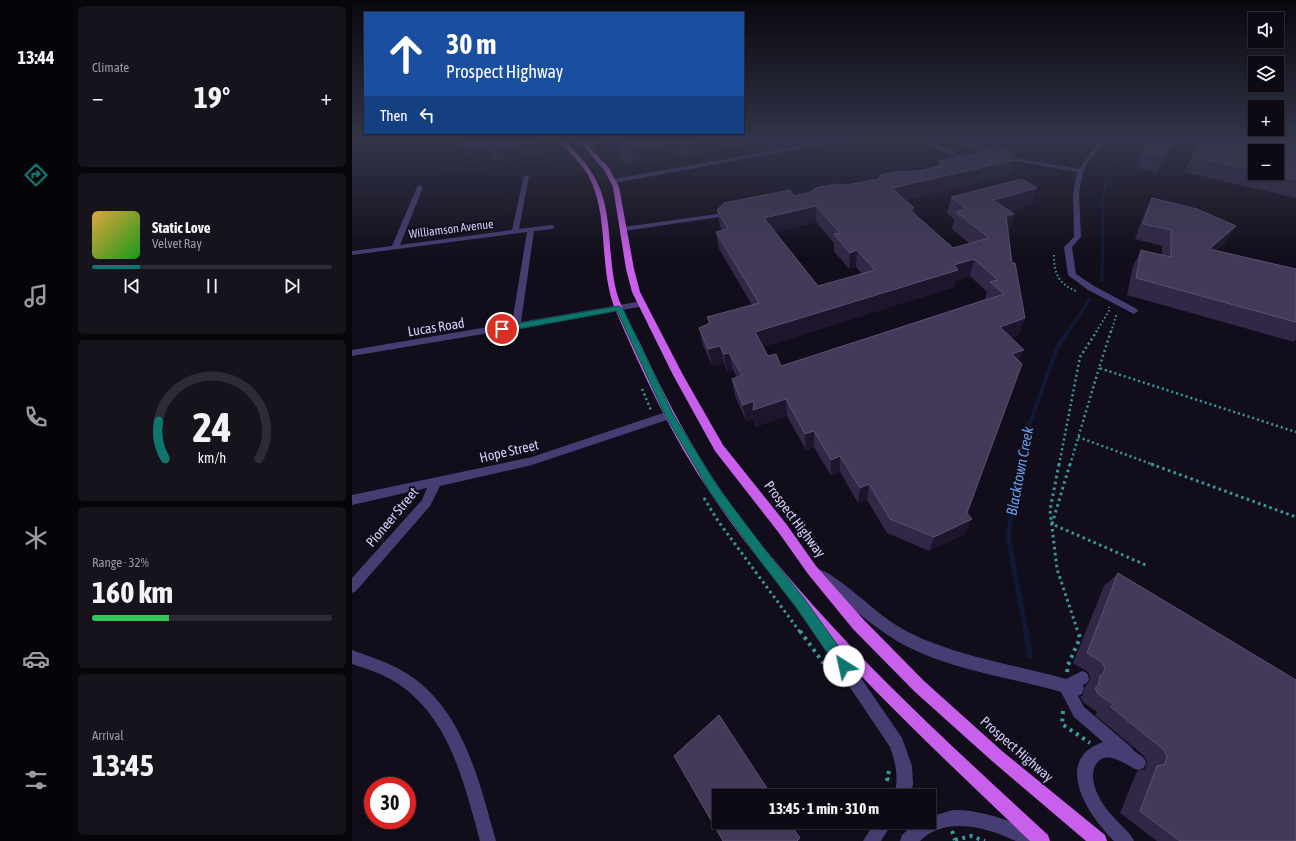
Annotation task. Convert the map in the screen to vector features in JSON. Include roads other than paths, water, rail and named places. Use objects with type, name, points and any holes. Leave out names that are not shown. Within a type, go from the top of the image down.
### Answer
[{"type":"main road","points":[[593,179],[600,192],[608,267],[614,298],[669,415],[713,489],[799,602],[917,722],[1042,841]]},
{"type":"main road","name":"Prospect Highway","points":[[614,181],[620,198],[630,269],[642,304],[719,448],[783,529],[812,570],[858,624],[919,686],[997,756],[1099,841]]},
{"type":"street","points":[[515,232],[525,179]]},
{"type":"street","points":[[614,181],[624,179]]},
{"type":"street","points":[[1079,179],[1076,195],[1077,237],[1068,247],[1072,275],[1084,284],[1134,311]]},
{"type":"street","points":[[395,247],[420,187]]},
{"type":"street","points":[[624,229],[735,213]]},
{"type":"street","name":"Williamson Avenue","points":[[352,253],[552,227]]},
{"type":"street","points":[[516,326],[531,230]]},
{"type":"street","name":"Lucas Road","points":[[352,353],[642,304]]},
{"type":"street","name":"Hope Street","points":[[352,500],[532,461],[669,415]]},
{"type":"street","name":"Pioneer Street","points":[[352,587],[426,503],[436,482]]},
{"type":"street","points":[[812,570],[902,636],[932,650],[981,666],[1075,684],[1079,712],[1138,762],[1111,749],[1095,754],[1086,767],[1085,776],[1088,792],[1100,816],[1126,841]]},
{"type":"street","points":[[799,602],[897,743],[902,754],[905,777],[903,789]]},
{"type":"street","points":[[352,657],[384,668],[408,682],[429,702],[450,730],[470,777],[488,841]]},
{"type":"street","points":[[908,841],[923,827],[946,818],[969,818],[995,823],[1036,841]]},
{"type":"street","points":[[871,841],[879,829]]},
{"type":"waterway","name":"Blacktown Creek","points":[[1103,226],[1102,202],[1107,179]]},
{"type":"waterway","name":"Blacktown Creek","points":[[1102,280],[1103,226]]},
{"type":"waterway","name":"Blacktown Creek","points":[[1068,332],[1090,299]]},
{"type":"waterway","name":"Blacktown Creek","points":[[1020,465],[1025,436],[1058,346],[1068,331]]},
{"type":"waterway","name":"Blacktown Creek","points":[[1020,464],[1008,536],[1026,632]]},
{"type":"waterway","name":"Blacktown Creek","points":[[1026,631],[1030,655]]}]
